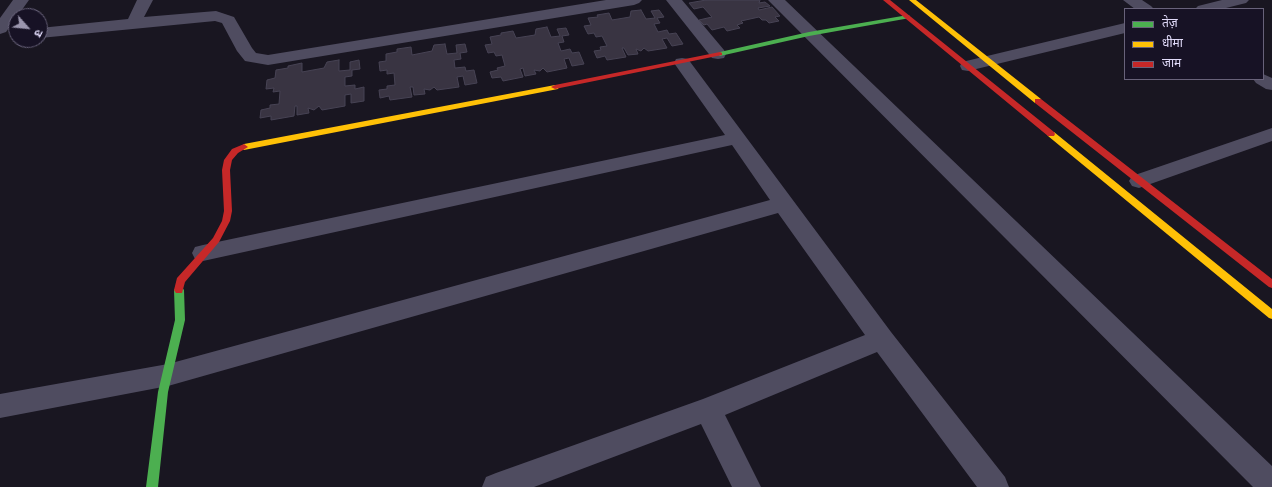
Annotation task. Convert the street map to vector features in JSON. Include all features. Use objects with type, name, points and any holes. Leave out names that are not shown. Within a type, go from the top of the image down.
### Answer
[{"type":"street","points":[[4,34],[21,0]]},
{"type":"street","points":[[134,23],[145,0]]},
{"type":"street","points":[[48,32],[203,16],[216,16],[228,20],[245,51],[251,57],[268,60],[634,0]]},
{"type":"street","points":[[674,0],[718,54]]},
{"type":"street","points":[[776,0],[1272,486]]},
{"type":"street","points":[[886,0],[1272,316]]},
{"type":"street","points":[[912,0],[1139,181],[1272,284]]},
{"type":"street","points":[[1131,0],[1144,8]]},
{"type":"street","points":[[1207,8],[1240,0]]},
{"type":"street","points":[[152,487],[163,392],[180,320],[180,281],[216,240],[226,221],[228,211],[226,186],[228,160],[230,155],[240,148],[682,63],[809,34],[908,17]]},
{"type":"street","points":[[968,66],[1124,28]]},
{"type":"street","points":[[682,63],[737,138],[782,204],[882,339],[995,487]]},
{"type":"street","points":[[1139,181],[1272,134]]},
{"type":"street","points":[[203,253],[737,138]]},
{"type":"street","points":[[0,406],[168,375],[782,204]]},
{"type":"street","points":[[496,487],[708,408],[882,339]]},
{"type":"street","points":[[708,408],[747,487]]},
{"type":"building","points":[[706,0],[760,0],[759,3],[765,2],[770,6],[758,8],[759,10],[772,7],[780,16],[775,17],[779,21],[769,23],[759,17],[741,21],[743,23],[737,25],[740,28],[727,31],[724,27],[712,30],[707,24],[704,25],[699,20],[712,17],[703,7],[694,9],[689,3]]},
{"type":"building","points":[[641,10],[646,19],[655,18],[651,11],[659,10],[664,17],[657,18],[660,23],[654,24],[658,32],[667,30],[669,34],[676,33],[683,44],[672,46],[667,38],[662,39],[667,48],[648,51],[644,48],[641,51],[636,49],[638,54],[628,55],[624,48],[622,48],[626,57],[607,60],[605,56],[597,58],[594,51],[601,50],[600,47],[607,46],[602,36],[596,37],[594,33],[588,34],[584,26],[591,25],[588,18],[598,17],[597,15],[609,13],[612,20],[630,17],[631,11]]},
{"type":"building","points":[[547,27],[551,37],[560,36],[557,29],[566,28],[569,35],[562,36],[564,42],[558,43],[561,51],[570,49],[572,53],[579,52],[584,64],[572,66],[569,58],[564,59],[567,68],[547,72],[543,68],[540,71],[534,70],[536,74],[525,76],[523,68],[520,69],[523,77],[503,81],[501,77],[492,78],[490,72],[505,66],[502,55],[496,56],[494,52],[488,53],[485,45],[492,44],[490,37],[513,31],[516,38],[535,35],[536,29]]},
{"type":"building","points":[[445,44],[447,54],[457,53],[456,45],[465,44],[467,52],[460,53],[461,59],[454,60],[455,68],[465,67],[466,71],[474,70],[477,83],[465,85],[463,76],[457,77],[459,87],[437,90],[434,87],[430,90],[424,89],[425,94],[414,95],[413,87],[410,87],[412,97],[390,100],[389,96],[380,98],[379,90],[387,89],[387,86],[395,85],[394,73],[387,74],[387,70],[380,71],[379,62],[386,61],[386,54],[397,52],[397,49],[411,47],[412,55],[432,51],[434,45]]},
{"type":"building","points":[[339,60],[339,71],[350,70],[350,62],[359,60],[360,69],[352,70],[352,76],[345,77],[345,86],[355,85],[355,89],[364,87],[364,101],[351,103],[351,94],[345,95],[345,106],[322,110],[319,106],[314,110],[308,108],[309,113],[297,115],[297,106],[295,106],[294,116],[271,120],[271,116],[260,118],[261,110],[270,108],[270,105],[279,104],[280,91],[273,92],[274,88],[266,89],[267,80],[275,78],[276,70],[302,63],[302,72],[324,68],[327,62]]},
{"type":"traffic: fast","points":[[720,54],[809,34],[908,17]]},
{"type":"traffic: fast","points":[[152,487],[163,392],[180,320],[179,290]]},
{"type":"traffic: slow","points":[[912,0],[1038,101]]},
{"type":"traffic: slow","points":[[244,147],[555,87]]},
{"type":"traffic: slow","points":[[1051,134],[1272,315]]},
{"type":"traffic: jam","points":[[886,0],[1051,134]]},
{"type":"traffic: jam","points":[[555,87],[720,54]]},
{"type":"traffic: jam","points":[[1038,101],[1272,284]]},
{"type":"traffic: jam","points":[[179,290],[180,281],[216,240],[226,221],[228,211],[226,170],[228,160],[235,151],[244,147]]}]
